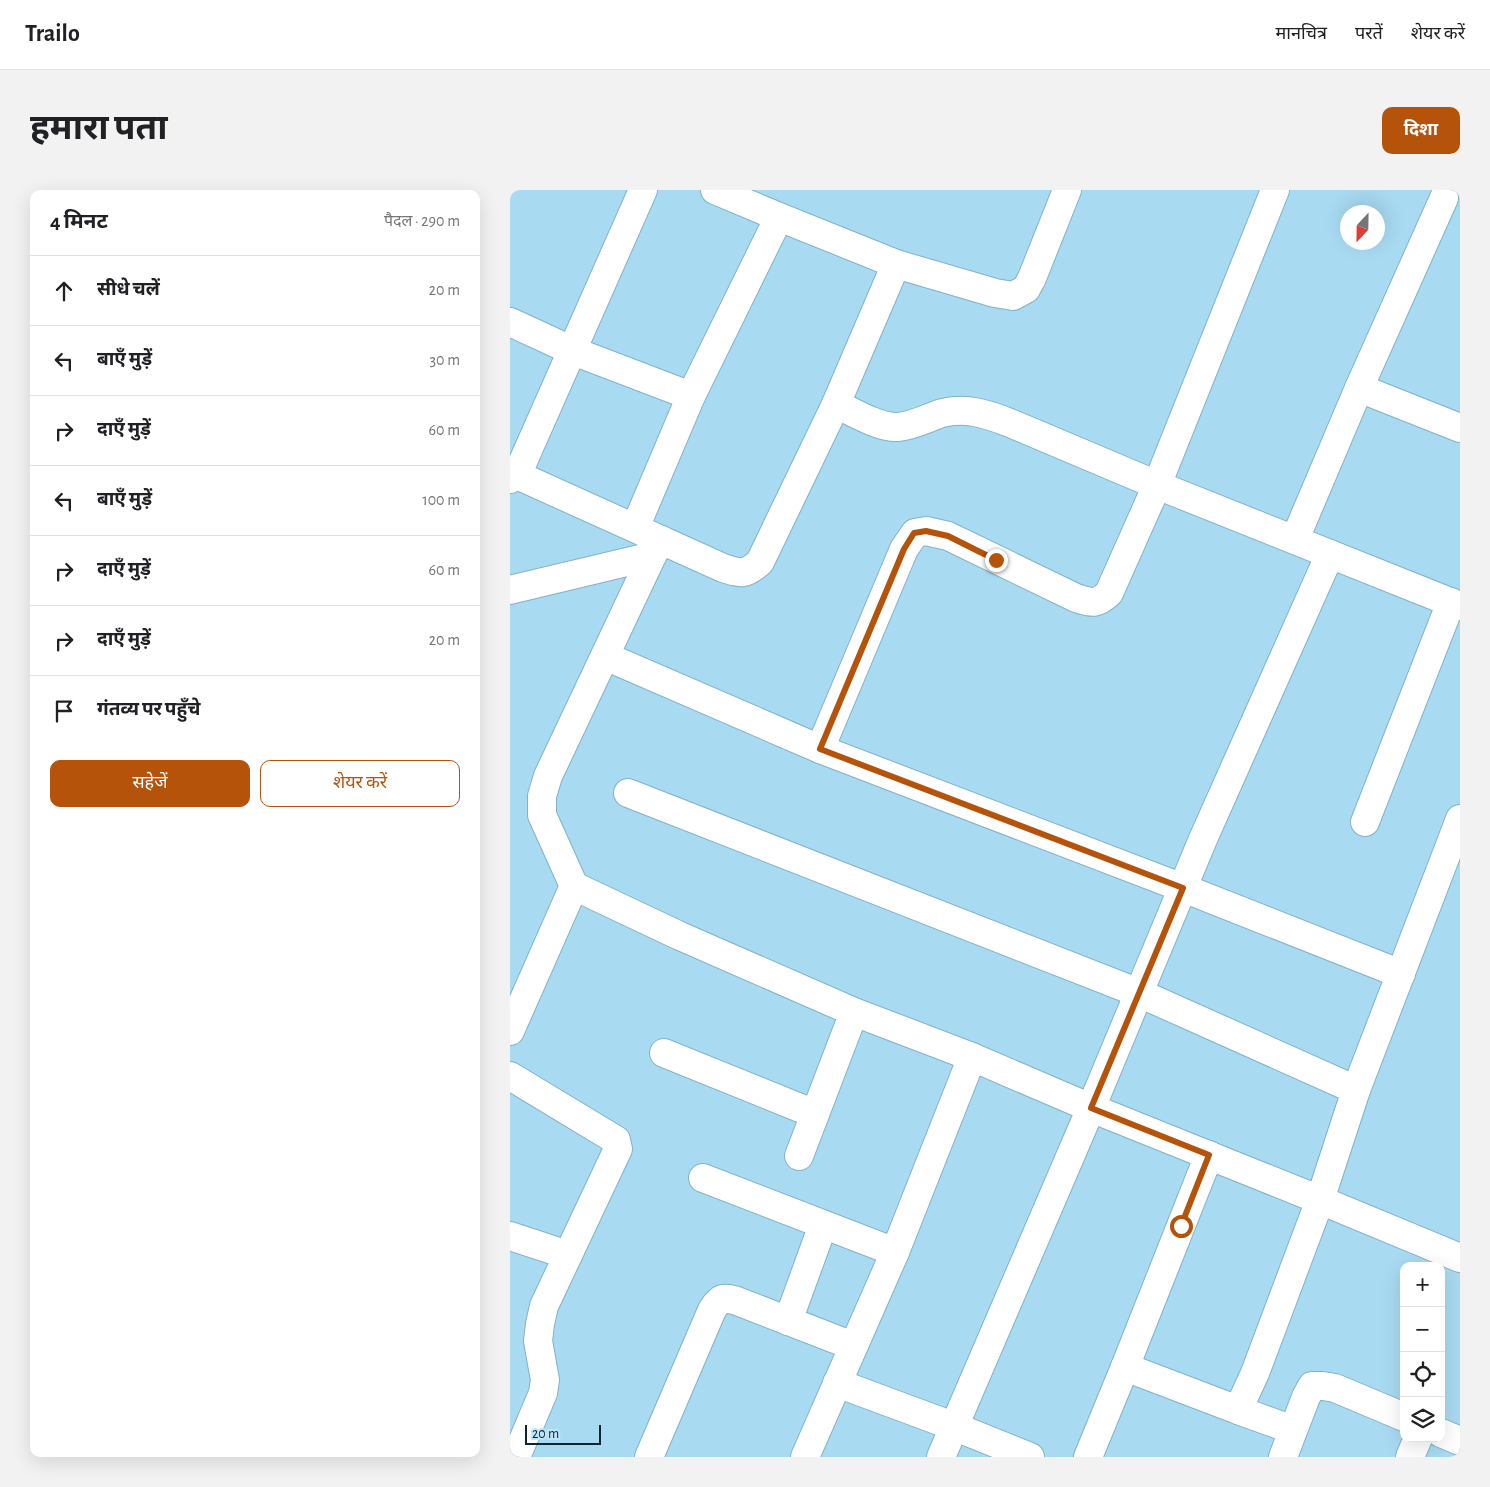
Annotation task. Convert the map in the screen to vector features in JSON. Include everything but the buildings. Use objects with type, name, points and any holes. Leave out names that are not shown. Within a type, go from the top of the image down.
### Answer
[{"type":"street","points":[[643,190],[573,351],[513,477],[635,528],[656,548],[738,573],[749,571],[760,562],[836,404],[896,264]]},
{"type":"street","points":[[715,190],[896,264],[995,293],[1013,296],[1026,289],[1032,278],[1067,190]]},
{"type":"street","points":[[820,749],[904,549],[914,533],[926,531],[948,536],[1076,598],[1089,602],[1100,602],[1109,594],[1158,485],[1275,190]]},
{"type":"street","points":[[1294,539],[1443,198]]},
{"type":"street","points":[[635,528],[691,396],[778,217]]},
{"type":"street","points":[[510,322],[573,351],[691,396]]},
{"type":"street","points":[[1359,388],[1460,428]]},
{"type":"street","points":[[836,404],[877,423],[896,427],[913,424],[944,413],[966,410],[987,414],[1455,604],[1365,822]]},
{"type":"street","points":[[510,590],[656,548]]},
{"type":"street","points":[[656,548],[548,776],[542,796],[542,815],[574,886],[680,936],[854,1012],[972,1057],[1091,1108],[1460,1258]]},
{"type":"street","points":[[941,1457],[1091,1108],[1203,839],[1330,554]]},
{"type":"street","points":[[605,656],[820,749],[1401,974]]},
{"type":"street","points":[[628,793],[1139,993],[1356,1090]]},
{"type":"street","points":[[1238,1410],[1255,1373],[1320,1200],[1356,1090],[1460,819]]},
{"type":"street","points":[[510,1031],[574,886]]},
{"type":"street","points":[[799,1156],[854,1012]]},
{"type":"street","points":[[664,1054],[815,1114]]},
{"type":"street","points":[[805,1457],[895,1252],[972,1057]]},
{"type":"street","points":[[510,1076],[616,1140],[618,1149],[550,1293],[540,1324],[538,1341],[546,1380],[543,1393],[516,1457]]},
{"type":"street","points":[[1088,1457],[1209,1155]]},
{"type":"street","points":[[703,1178],[895,1252]]},
{"type":"street","points":[[788,1321],[823,1225]]},
{"type":"street","points":[[510,1236],[568,1254]]},
{"type":"street","points":[[649,1457],[712,1310],[718,1301],[726,1298],[738,1301],[853,1346]]},
{"type":"street","points":[[1125,1367],[1293,1430]]},
{"type":"street","points":[[837,1383],[1030,1457]]},
{"type":"street","points":[[1282,1457],[1312,1386],[1335,1388],[1400,1415]]},
{"type":"street","points":[[1445,1435],[1460,1441]]},
{"type":"street","points":[[1410,1457],[1416,1442]]},
{"type":"route","points":[[996,560],[948,536],[926,531],[914,533],[904,549],[820,749],[1183,888],[1091,1108],[1209,1155],[1181,1226]]}]
